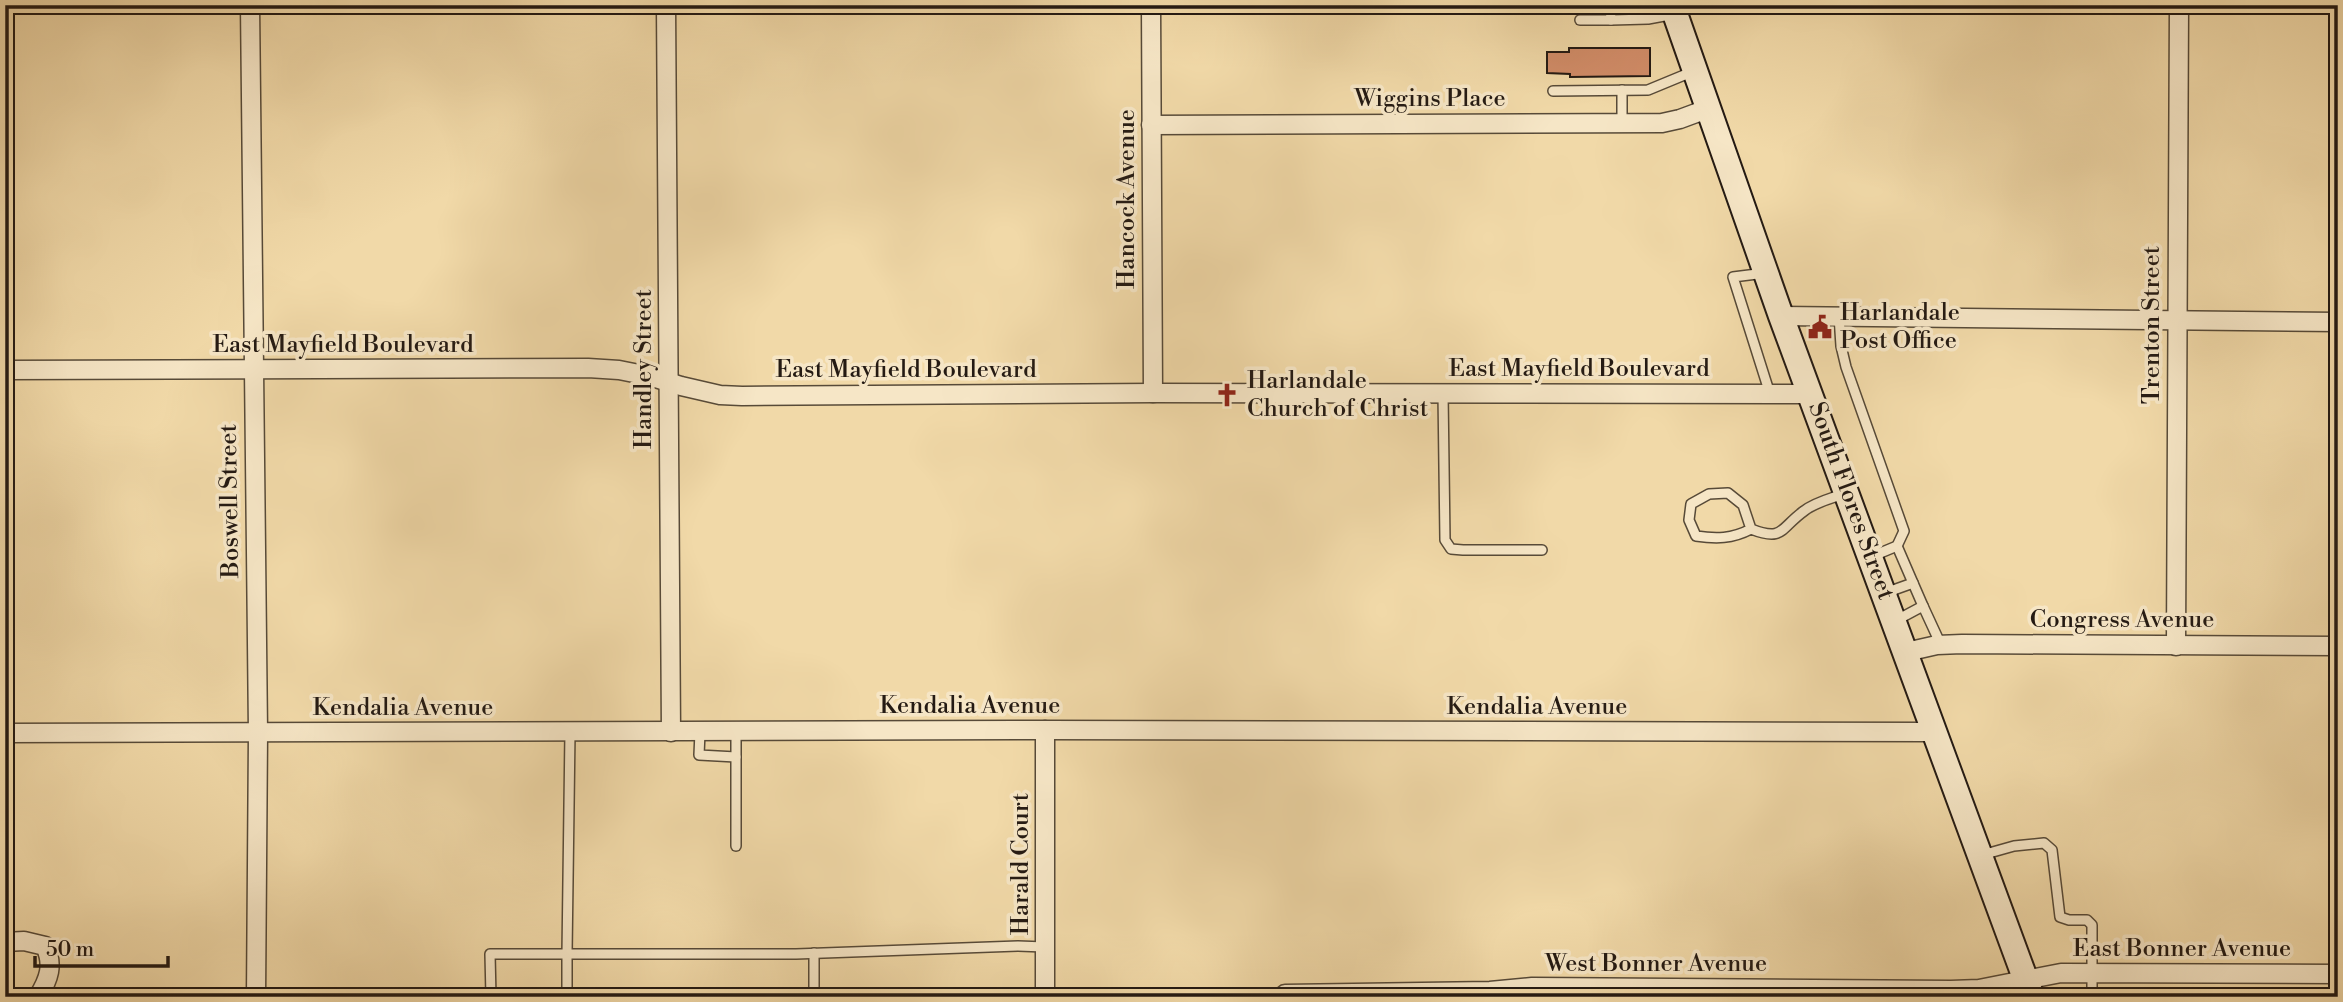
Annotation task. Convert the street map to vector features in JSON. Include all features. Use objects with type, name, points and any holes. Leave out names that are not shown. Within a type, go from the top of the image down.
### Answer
[{"type":"main road","name":"South Flores Street","points":[[1673,10],[1766,273],[2029,988]]},
{"type":"street","name":"Boswell Street","points":[[250,5],[258,733],[256,997]]},
{"type":"street","name":"Handley Street","points":[[666,5],[671,732]]},
{"type":"street","name":"Hancock Avenue","points":[[1150,5],[1153,393]]},
{"type":"street","name":"Trenton Street","points":[[2176,646],[2179,5]]},
{"type":"street","name":"Wiggins Place","points":[[1151,125],[1662,123],[1680,120],[1707,108]]},
{"type":"street","points":[[1782,316],[2338,323]]},
{"type":"street","name":"East Mayfield Boulevard","points":[[5,370],[588,368],[618,370],[720,395],[742,396],[1153,393],[1811,394]]},
{"type":"street","name":"Congress Avenue","points":[[1906,652],[1941,645],[2338,646]]},
{"type":"street","name":"Kendalia Avenue","points":[[5,733],[1045,730],[1935,732]]},
{"type":"street","name":"Harald Court","points":[[1045,730],[1045,997]]},
{"type":"street","points":[[5,942],[24,941],[45,946],[51,958],[49,978],[38,997]]},
{"type":"street","name":"East Bonner Avenue","points":[[2029,988],[2061,973],[2338,974]]},
{"type":"street","name":"West Bonner Avenue","points":[[1285,993],[1450,992],[1532,987],[1951,990],[2029,988]]},
{"type":"lane","points":[[1611,5],[1611,20]]},
{"type":"lane","points":[[1580,20],[1648,19],[1673,10]]},
{"type":"lane","points":[[1553,91],[1648,90],[1695,71]]},
{"type":"lane","points":[[1622,90],[1622,123]]},
{"type":"lane","points":[[1766,273],[1733,277],[1770,394]]},
{"type":"lane","points":[[1839,316],[1846,367],[1904,531],[1897,546],[1871,556]]},
{"type":"lane","points":[[1443,393],[1445,540],[1451,549],[1542,550]]},
{"type":"lane","points":[[1751,528],[1737,536],[1714,539],[1696,536],[1689,520],[1691,504],[1709,494],[1728,493],[1742,505],[1751,528],[1767,535],[1781,532],[1805,509],[1848,492]]},
{"type":"lane","points":[[1897,546],[1941,645]]},
{"type":"lane","points":[[1885,593],[1913,583]]},
{"type":"lane","points":[[1895,621],[1923,606]]},
{"type":"lane","points":[[568,997],[570,732]]},
{"type":"lane","points":[[700,732],[699,755],[736,757]]},
{"type":"lane","points":[[736,732],[736,846]]},
{"type":"lane","points":[[1980,855],[2014,846],[2044,843],[2052,850],[2060,916],[2069,920],[2087,920],[2092,925],[2092,997]]},
{"type":"lane","points":[[491,997],[489,954],[814,953],[1045,947]]},
{"type":"lane","points":[[814,953],[814,997]]},
{"type":"building","points":[[1569,48],[1650,48],[1650,76],[1570,77],[1570,74],[1547,73],[1547,52],[1569,52]]},
{"type":"place","name":"Harlandale Post Office","points":[[1820,327]]},
{"type":"place","name":"Harlandale Church of Christ","points":[[1227,395]]}]
